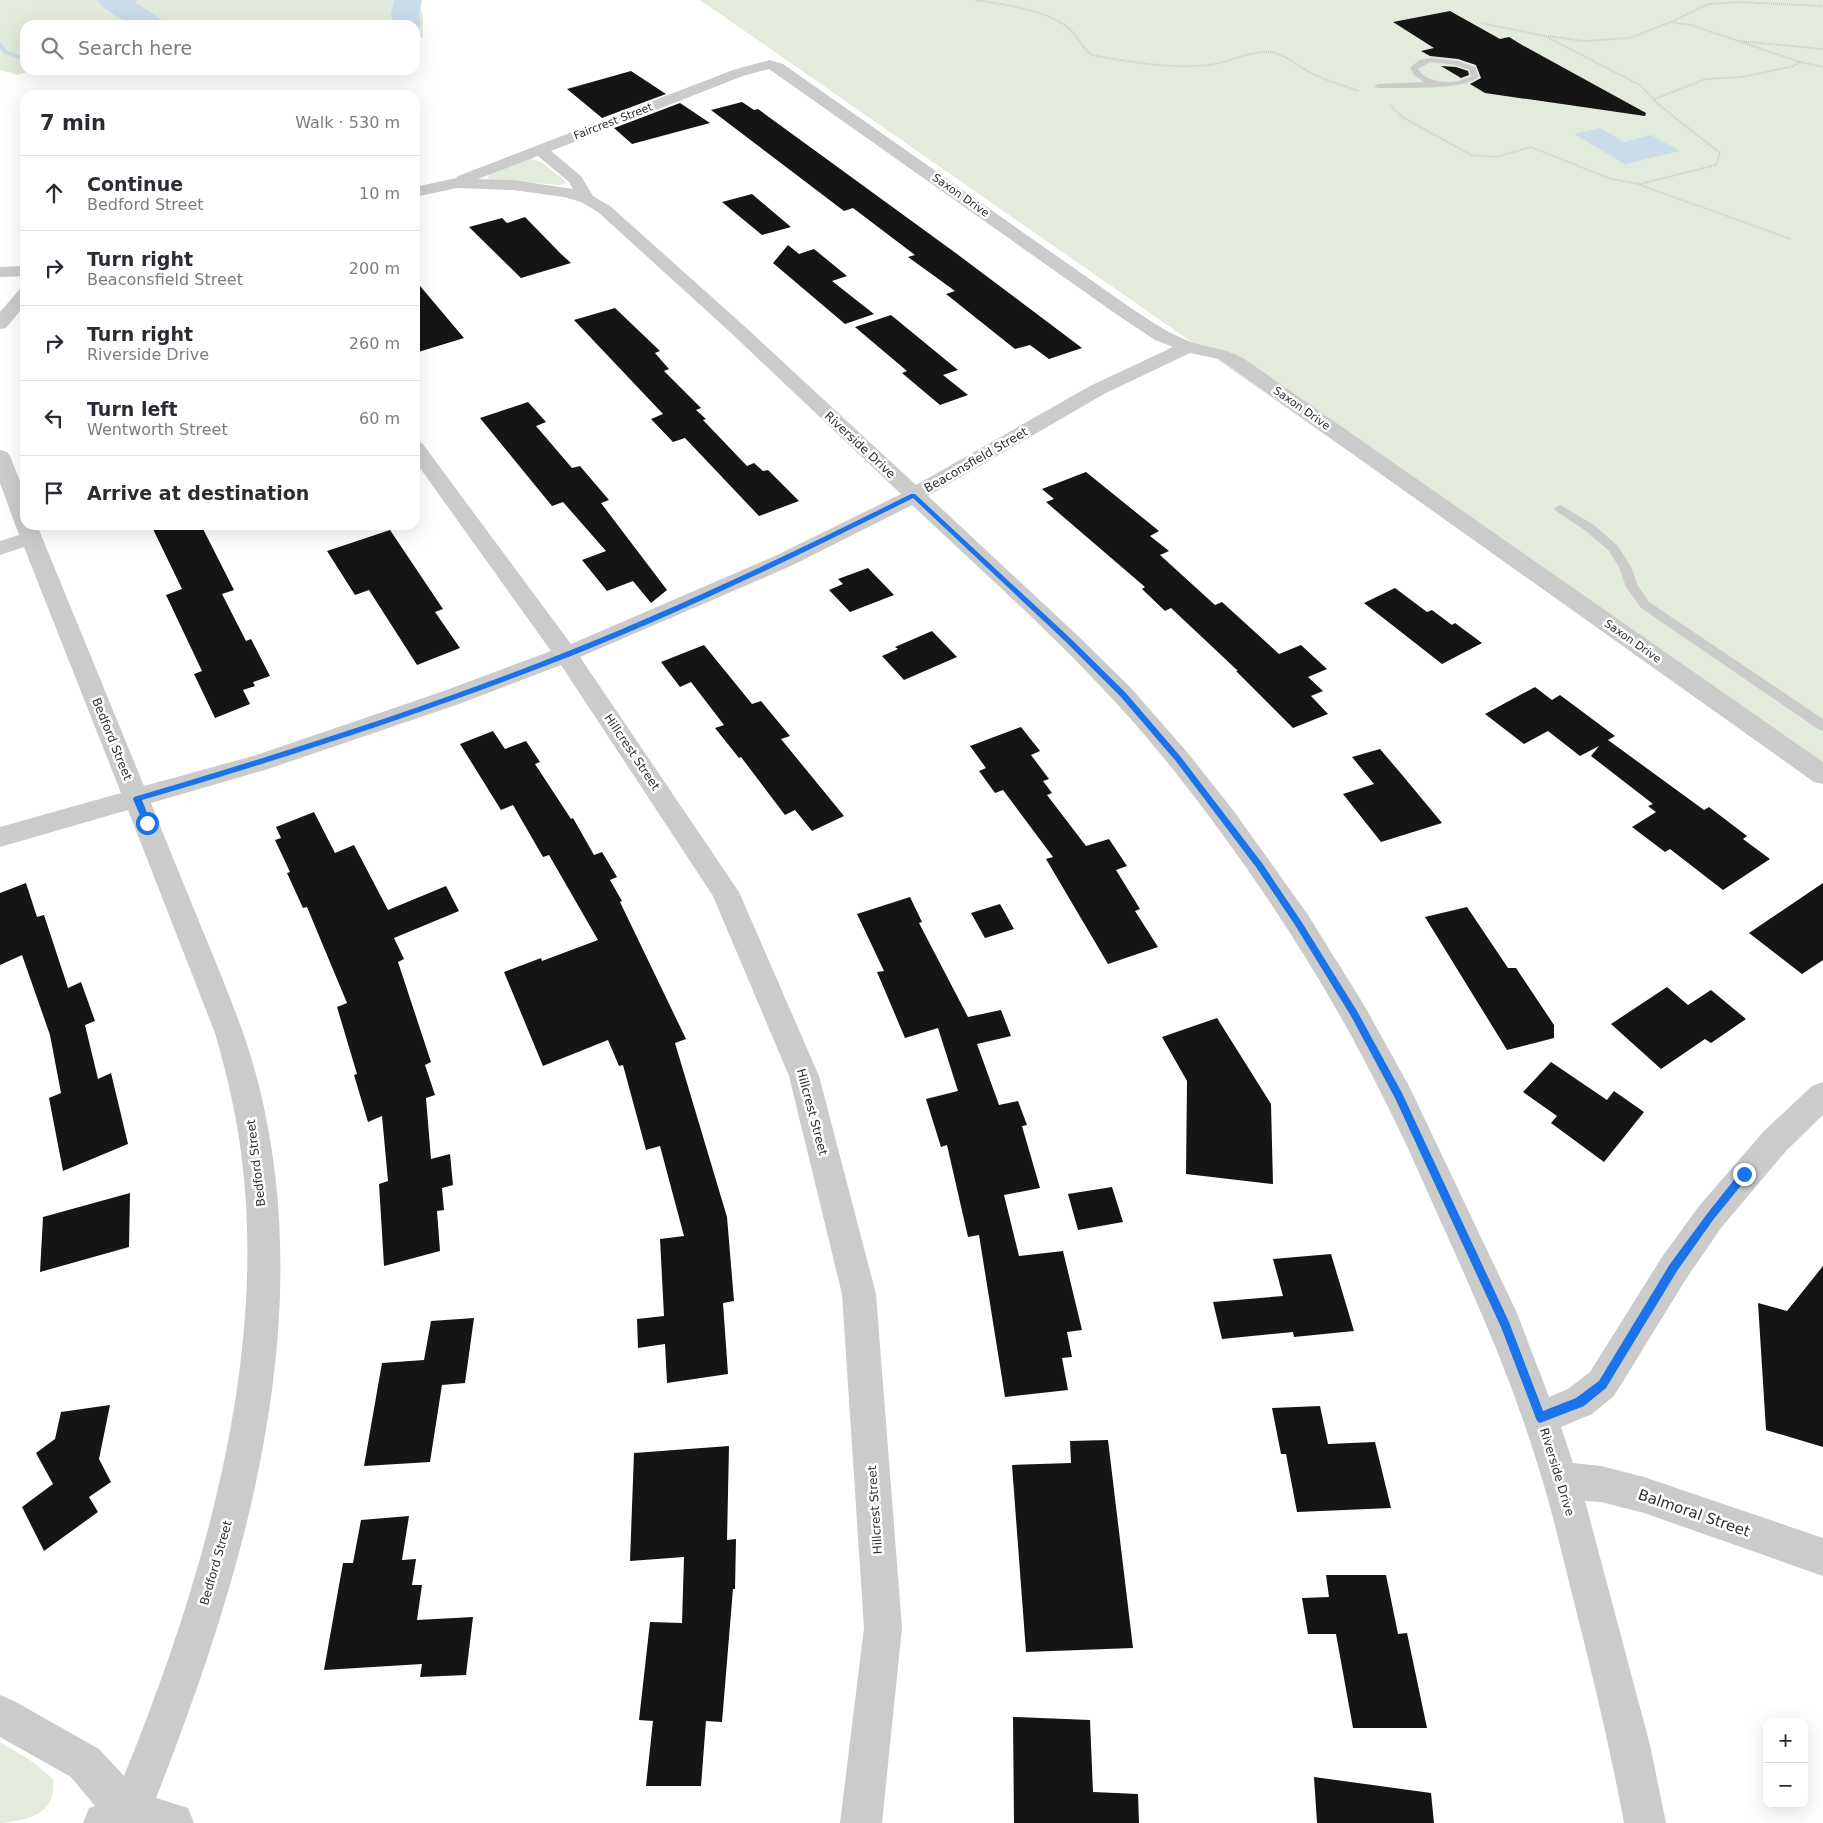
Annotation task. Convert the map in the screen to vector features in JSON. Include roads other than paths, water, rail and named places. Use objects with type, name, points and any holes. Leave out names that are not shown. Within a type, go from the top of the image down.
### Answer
[{"type":"street","name":"Faircrest Street","points":[[457,183],[738,72],[770,64]]},
{"type":"street","name":"Saxon Drive","points":[[770,64],[778,67],[1122,310],[1162,336],[1188,347],[1225,355],[1823,774]]},
{"type":"street","points":[[540,149],[575,179],[587,199]]},
{"type":"street","name":"Riverside Drive","points":[[420,191],[457,183],[544,188],[587,199],[604,209],[1068,639],[1122,694],[1178,758],[1259,865],[1298,923],[1354,1014],[1398,1095],[1505,1325],[1561,1480],[1630,1745],[1645,1823]]},
{"type":"street","points":[[0,272],[20,271]]},
{"type":"street","points":[[0,324],[20,300]]},
{"type":"street","name":"Beaconsfield Street","points":[[0,837],[259,763],[358,730],[566,654],[687,604],[783,561],[954,474],[1097,390],[1188,347]]},
{"type":"street","name":"Hillcrest Street","points":[[420,454],[566,654],[725,892],[804,1076],[859,1294],[883,1628],[862,1823]]},
{"type":"street","name":"Bedford Street","points":[[0,456],[20,507]]},
{"type":"street","points":[[0,548],[25,530]]},
{"type":"street","name":"Bedford Street","points":[[29,530],[230,1033],[244,1081],[255,1138],[263,1230],[262,1309],[252,1408],[238,1479],[218,1559],[178,1689],[119,1820]]},
{"type":"street","points":[[1540,1418],[1580,1402],[1602,1384],[1674,1268],[1710,1217],[1744,1174],[1823,1095]]},
{"type":"street","name":"Balmoral Street","points":[[1561,1480],[1601,1484],[1644,1495],[1823,1557]]},
{"type":"street","points":[[0,1715],[86,1763],[119,1820],[173,1823]]},
{"type":"lane","points":[[1378,86],[1446,84],[1464,83],[1474,77],[1475,73],[1458,63],[1439,60],[1422,62],[1414,68],[1419,76],[1426,80],[1446,84]]},
{"type":"lane","points":[[1560,508],[1590,528],[1614,549],[1625,567],[1632,587],[1645,605],[1823,726]]},
{"type":"water","points":[[1600,128],[1624,142],[1651,135],[1680,151],[1625,164],[1574,134]]},
{"type":"waterway","points":[[111,0],[143,20]]},
{"type":"waterway","points":[[126,9],[136,0]]},
{"type":"waterway","points":[[406,20],[405,14],[408,0]]},
{"type":"waterway","points":[[0,43],[5,52],[20,57]]}]
